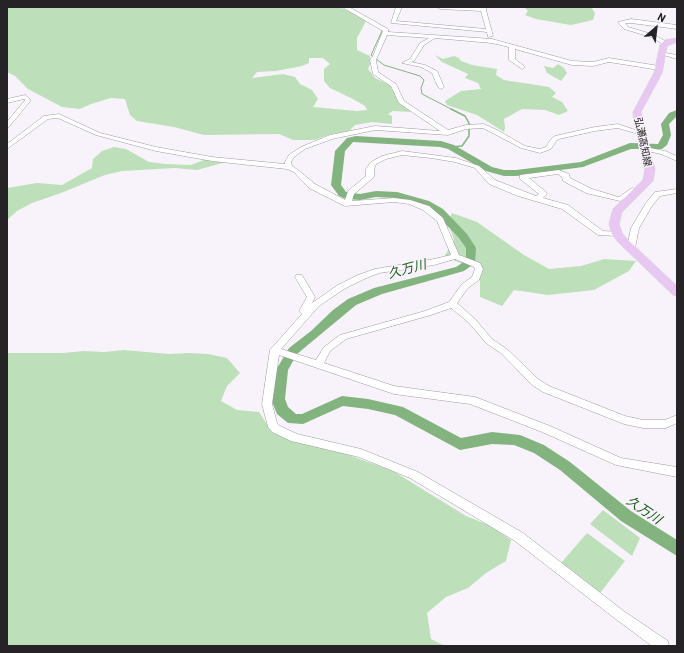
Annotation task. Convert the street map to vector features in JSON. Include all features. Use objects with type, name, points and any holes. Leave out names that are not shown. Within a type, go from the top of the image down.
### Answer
[{"type":"main road","points":[[666,44],[677,40]]},
{"type":"main road","name":"弘瀬高知線","points":[[617,234],[614,224],[617,211],[645,185],[650,176],[637,116],[638,108],[653,84],[666,44]]},
{"type":"main road","points":[[617,234],[677,292]]},
{"type":"street","points":[[345,7],[386,30],[375,58],[374,73],[394,85],[401,102],[448,132]]},
{"type":"street","points":[[388,22],[399,7]]},
{"type":"street","points":[[440,7],[483,9],[492,41]]},
{"type":"street","points":[[370,20],[489,31]]},
{"type":"street","points":[[666,44],[653,36],[626,28],[621,22],[632,21],[677,27]]},
{"type":"street","points":[[385,33],[492,41],[572,63],[593,64],[609,60],[659,68]]},
{"type":"street","points":[[434,37],[422,44],[412,60],[406,63],[423,66],[435,72],[441,87]]},
{"type":"street","points":[[512,47],[512,60],[522,67]]},
{"type":"street","points":[[662,53],[677,57]]},
{"type":"street","points":[[7,101],[25,97],[28,100],[7,126]]},
{"type":"street","points":[[7,147],[46,117],[55,116],[98,134],[148,147],[212,159],[289,167],[296,171],[312,186],[348,203],[394,200],[410,202],[426,208],[440,220],[458,257]]},
{"type":"street","points":[[289,167],[288,162],[297,151],[330,137],[375,128],[448,132],[470,126],[490,128],[515,141],[523,148],[540,152],[549,148],[552,140],[557,137],[595,129],[618,126],[641,132]]},
{"type":"street","points":[[644,147],[663,152],[677,159]]},
{"type":"street","points":[[348,203],[351,193],[370,177],[370,169],[373,163],[384,157],[402,153],[456,160],[477,167],[492,182],[537,199],[565,207],[601,233],[617,234]]},
{"type":"street","points":[[537,199],[543,194],[524,177],[559,172],[566,176],[566,179],[583,188],[614,198],[620,199],[632,190],[637,192]]},
{"type":"street","points":[[631,248],[635,228],[649,205],[658,194],[677,190]]},
{"type":"street","points":[[318,365],[327,349],[343,337],[428,313],[452,304],[465,286],[476,278],[479,269],[477,265],[458,257],[378,271],[361,277],[340,288],[316,304],[303,318],[279,351],[267,404],[272,424],[276,429],[295,438],[326,444],[360,454],[414,475],[519,537],[621,616],[663,646]]},
{"type":"street","points":[[299,277],[311,297],[302,313],[303,318]]},
{"type":"street","points":[[452,304],[472,321],[489,341],[505,352],[535,382],[546,389],[584,406],[624,420],[643,424],[666,424],[677,418]]},
{"type":"street","points":[[279,351],[394,390],[471,400],[546,429],[620,462],[677,472]]},
{"type":"green space","points":[[7,7],[339,7],[366,19],[357,38],[357,50],[370,56],[371,62],[368,69],[375,78],[390,85],[399,103],[412,112],[393,111],[388,114],[392,116],[392,124],[372,122],[355,125],[349,131],[328,135],[315,140],[293,140],[279,134],[204,135],[174,127],[137,121],[130,115],[125,99],[111,98],[80,109],[62,107],[28,89],[15,76],[7,72]],"holes":[[[309,58],[323,58],[330,64],[324,69],[324,81],[330,88],[365,106],[367,110],[357,111],[313,107],[318,99],[312,90],[300,84],[295,77],[283,74],[252,78],[257,72],[276,71],[302,66],[309,63]]]},
{"type":"green space","points":[[524,7],[591,7],[595,13],[593,20],[571,25],[536,19],[525,15],[528,11]]},
{"type":"green space","points":[[435,55],[443,59],[454,56],[459,58],[461,61],[472,65],[497,69],[496,75],[504,80],[549,87],[556,93],[552,97],[562,102],[568,111],[559,115],[545,110],[522,109],[504,119],[504,132],[477,115],[447,105],[445,101],[461,91],[481,89],[478,83],[465,78],[468,74],[442,62]]},
{"type":"green space","points":[[558,64],[564,68],[567,73],[561,81],[547,73],[544,66],[553,68]]},
{"type":"green space","points":[[114,147],[126,149],[149,162],[191,165],[209,158],[212,162],[226,162],[197,170],[174,168],[122,171],[105,175],[32,203],[17,211],[7,220],[7,188],[37,183],[62,185],[92,168],[93,159],[102,151]]},
{"type":"green space","points":[[452,213],[477,222],[524,255],[549,269],[581,266],[604,259],[636,261],[629,271],[594,290],[548,295],[514,290],[502,306],[480,297],[478,269],[444,257],[454,240],[448,222]]},
{"type":"green space","points":[[124,350],[169,354],[208,354],[227,358],[240,373],[227,386],[221,401],[237,410],[259,412],[268,426],[393,471],[466,516],[491,526],[511,540],[506,561],[486,573],[468,588],[446,597],[427,613],[431,639],[445,646],[7,646],[7,353],[63,353],[84,351],[104,352]]},
{"type":"green space","points":[[603,510],[640,538],[632,556],[590,524]]},
{"type":"green space","points":[[587,533],[625,561],[600,593],[561,563]]},
{"type":"waterway","points":[[380,28],[382,31],[371,55],[384,65],[420,76],[424,80],[421,88],[422,94],[453,110]]},
{"type":"waterway","points":[[451,147],[462,146],[469,136],[469,123],[465,116],[453,110]]},
{"type":"waterway","name":"久万川","points":[[677,113],[672,115],[665,124],[667,135],[663,145],[659,147],[630,146],[583,164],[516,173],[504,173],[489,169],[451,147],[441,144],[356,139],[350,140],[340,151],[336,185],[342,194],[346,196],[360,197],[376,194],[397,195],[425,203],[439,211],[463,236],[471,248],[470,263],[460,269],[378,291],[352,302],[293,351],[282,370],[278,399],[282,410],[293,419],[303,419],[342,401],[368,404],[398,411],[460,444],[492,438],[515,439],[539,449],[565,466],[626,516],[677,549]]}]
